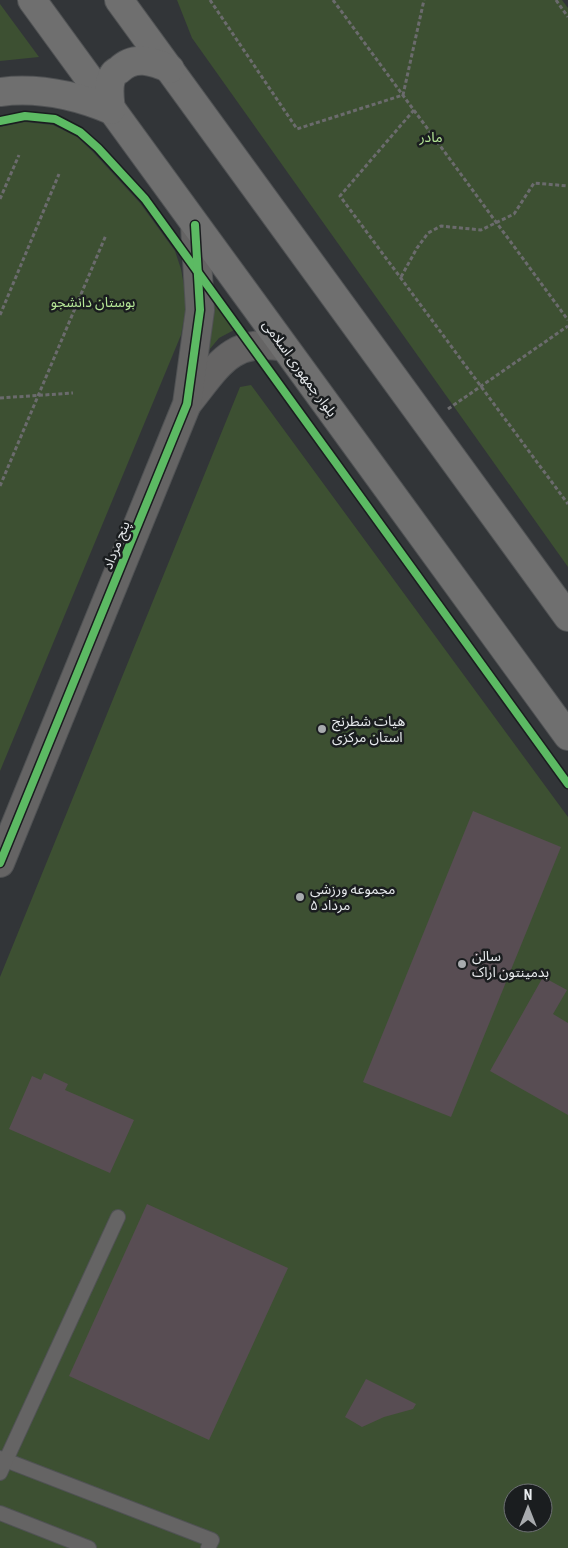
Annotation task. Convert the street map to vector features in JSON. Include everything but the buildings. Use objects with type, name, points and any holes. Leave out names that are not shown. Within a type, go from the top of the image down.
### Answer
[{"type":"main road","name":"بلوار جمهوری اسلامی","points":[[32,0],[568,736]]},
{"type":"main road","points":[[119,0],[568,617]]},
{"type":"main road","points":[[137,0],[150,31],[170,69]]},
{"type":"main road","points":[[0,92],[47,91],[91,101],[111,110],[109,90],[113,75],[124,65],[142,60],[155,62],[170,69]]},
{"type":"street","name":"پنج مرداد","points":[[0,863],[187,404],[200,310],[195,225]]},
{"type":"street","points":[[187,404],[223,360],[238,350],[268,344],[284,347]]},
{"type":"lane","points":[[118,1217],[2,1463],[210,1544]]},
{"type":"lane","points":[[0,1513],[89,1548]]},
{"type":"path","points":[[210,0],[297,129],[402,95]]},
{"type":"path","points":[[333,0],[568,320]]},
{"type":"path","points":[[402,95],[424,0]]},
{"type":"path","points":[[556,0],[568,17]]},
{"type":"path","points":[[414,110],[340,196],[568,504]]},
{"type":"path","points":[[0,199],[19,155]]},
{"type":"path","points":[[0,315],[60,174]]},
{"type":"path","points":[[401,277],[416,248],[428,233],[441,226],[481,230],[514,214],[534,183],[568,186]]},
{"type":"path","points":[[0,486],[106,236]]},
{"type":"path","points":[[427,423],[568,326]]},
{"type":"path","points":[[0,398],[73,393]]},
{"type":"green space","name":"مادر","points":[[177,0],[562,0],[568,8],[568,567],[192,38]]},
{"type":"green space","points":[[0,4],[39,57],[0,61]]},
{"type":"green space","name":"بوستان دانشجو","points":[[25,122],[53,125],[77,137],[140,203],[175,251],[181,269],[187,302],[181,335],[0,771],[0,127]]},
{"type":"green space","points":[[215,299],[236,329],[219,338],[199,362]]},
{"type":"green space","name":"مجموعه ورزشی ۵ مرداد","points":[[251,385],[568,817],[568,1548],[0,1548],[0,977],[240,387]]},
{"type":"cycle path","points":[[0,121],[25,116],[55,119],[80,132],[98,148],[145,199],[568,784]]},
{"type":"cycle path","points":[[0,863],[187,404],[200,310],[195,225]]},
{"type":"place","name":"هیات شطرنج استان مرکزی","points":[[322,729]]},
{"type":"place","name":"مجموعه ورزشی ۵ مرداد","points":[[300,897]]},
{"type":"place","name":"سالن بدمینتون اراک","points":[[462,964]]}]
